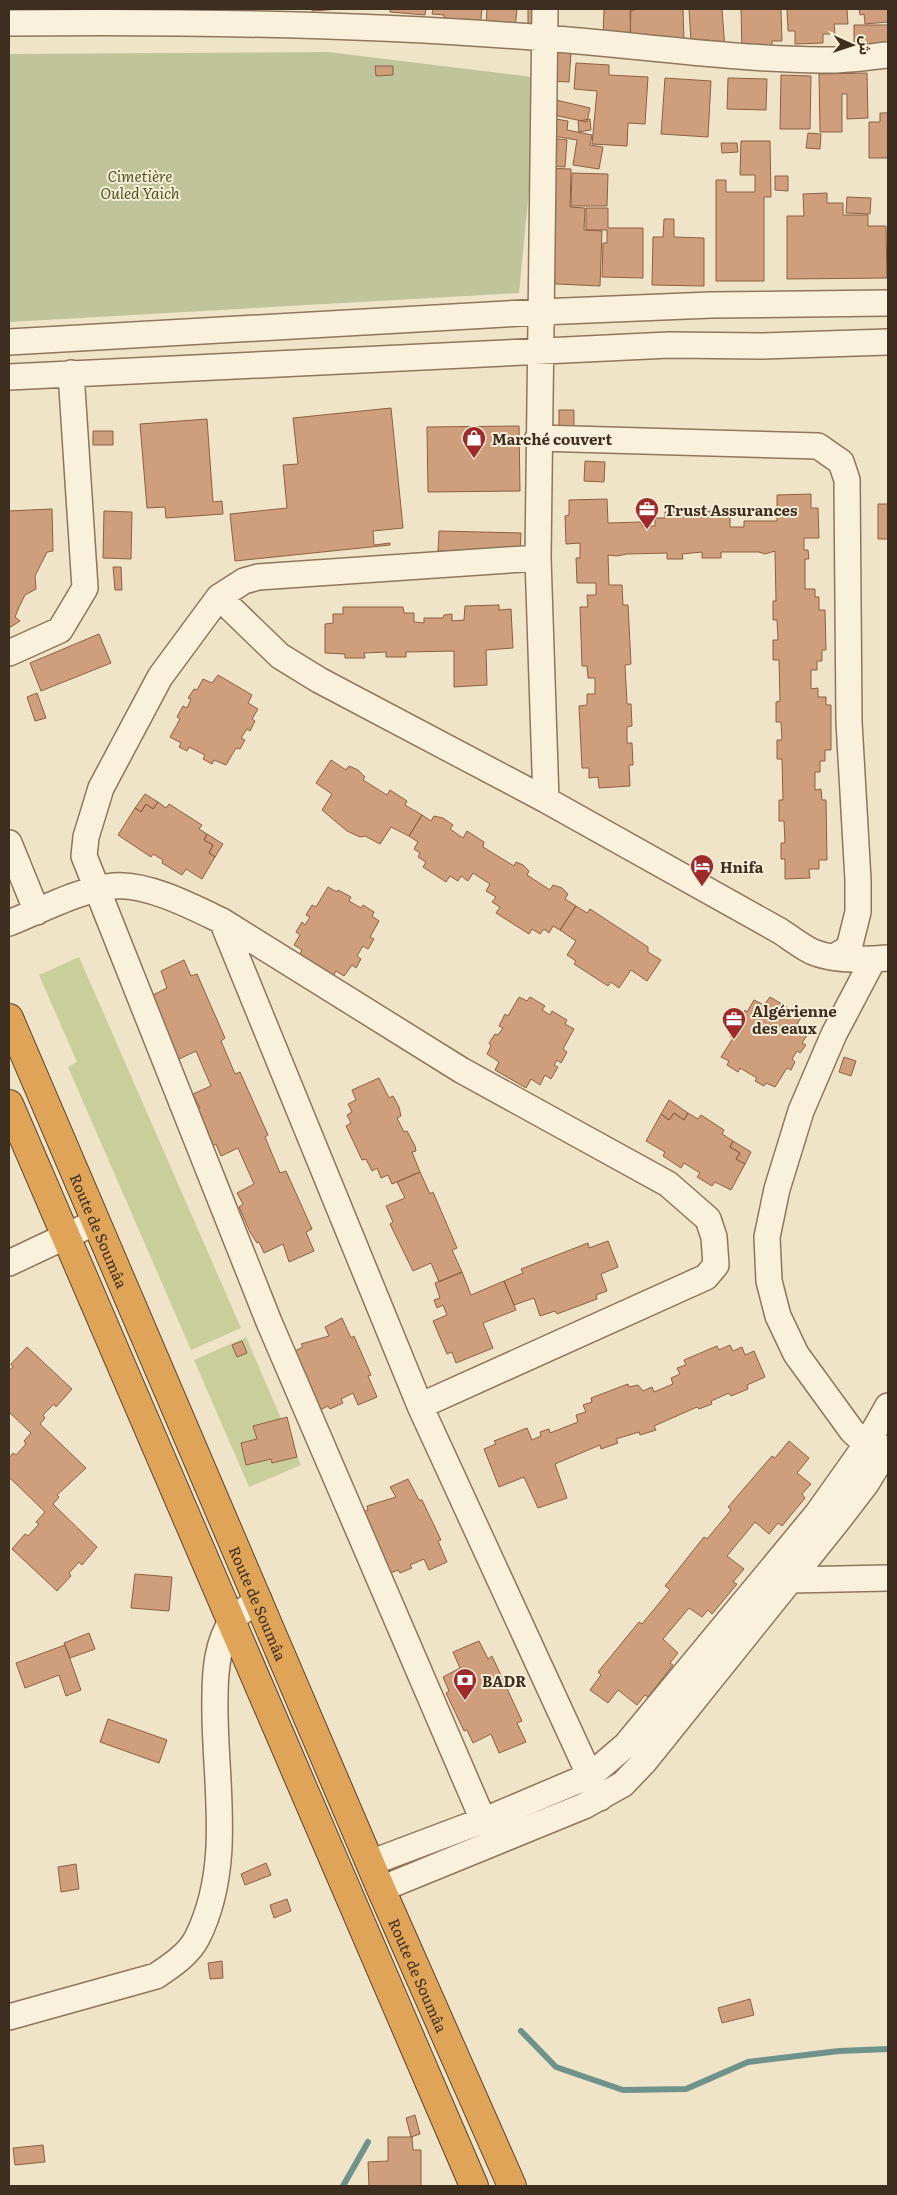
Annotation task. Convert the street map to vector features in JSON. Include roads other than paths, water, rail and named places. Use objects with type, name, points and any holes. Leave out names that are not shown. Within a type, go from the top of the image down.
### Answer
[{"type":"highway","name":"Route de Soumâa","points":[[9,1018],[259,1600],[380,1889],[512,2186]]},
{"type":"highway","points":[[9,1104],[474,2186]]},
{"type":"street","points":[[545,9],[541,353],[538,438],[538,558],[546,800]]},
{"type":"street","points":[[9,22],[192,21],[316,17],[747,57],[824,60],[888,55]]},
{"type":"street","points":[[9,342],[540,312],[711,306],[888,303]]},
{"type":"street","points":[[9,377],[541,353],[669,345],[762,346],[888,342]]},
{"type":"street","points":[[9,653],[60,630],[85,588],[71,373]]},
{"type":"street","points":[[538,438],[818,446],[841,462],[847,480],[849,722],[858,912],[848,948],[834,957]]},
{"type":"street","points":[[483,1820],[270,1322],[84,856],[86,837],[100,788],[160,677],[219,597],[244,581],[258,577],[538,558]]},
{"type":"street","points":[[219,597],[280,656],[319,680],[546,800],[780,931],[811,951],[834,957],[881,959],[834,1034],[801,1111],[777,1189],[767,1237],[770,1281],[781,1323],[801,1361],[833,1406],[881,1454]]},
{"type":"street","points":[[9,843],[37,912]]},
{"type":"street","points":[[9,923],[96,889],[116,886],[141,888],[195,908],[222,921],[461,1070],[668,1184],[708,1219],[714,1237],[716,1264],[706,1277],[420,1406]]},
{"type":"street","points":[[222,921],[420,1406],[600,1798]]},
{"type":"street","points":[[9,1263],[96,1222]]},
{"type":"street","points":[[380,1889],[600,1798],[624,1784],[645,1761],[866,1484],[881,1454],[888,1406]]},
{"type":"street","points":[[370,1862],[483,1820],[591,1775],[626,1745],[817,1514],[881,1454]]},
{"type":"street","points":[[790,1580],[888,1578]]},
{"type":"street","points":[[9,2017],[156,1976],[176,1962],[197,1938],[213,1891],[221,1818],[214,1725],[216,1661],[232,1620],[259,1600]]},
{"type":"waterway","points":[[521,2031],[556,2067],[623,2090],[686,2089],[748,2062],[839,2051],[888,2049]]},
{"type":"waterway","points":[[343,2186],[368,2142]]},
{"type":"place","name":"Marché couvert","points":[[474,459]]},
{"type":"place","name":"Trust Assurances","points":[[647,530]]},
{"type":"place","name":"Hnifa","points":[[702,887]]},
{"type":"place","name":"Algérienne des eaux","points":[[734,1040]]},
{"type":"place","name":"BADR","points":[[465,1701]]},
{"type":"park label","name":"Cimetière Ouled Yaich","points":[[140,184]]}]
